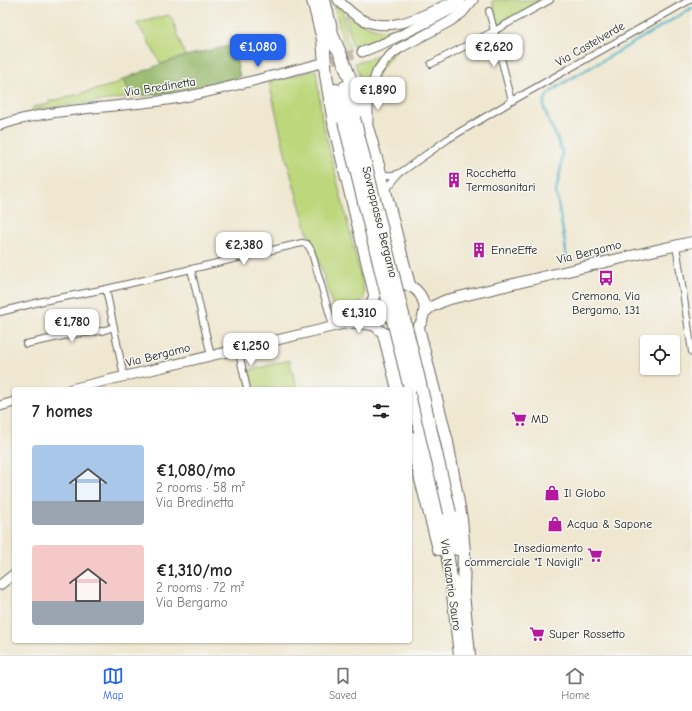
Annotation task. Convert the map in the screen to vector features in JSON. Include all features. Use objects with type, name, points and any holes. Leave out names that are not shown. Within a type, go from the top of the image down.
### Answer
[{"type":"highway","points":[[313,0],[341,72],[349,120]]},
{"type":"highway","points":[[324,0],[328,40],[326,75],[335,128],[375,294]]},
{"type":"highway","points":[[328,40],[347,69],[368,131],[381,174],[409,285]]},
{"type":"highway","name":"Sovrappasso Bergamo","points":[[349,120],[410,387]]},
{"type":"highway","name":"Sovrappasso Bergamo","points":[[349,120],[418,374],[445,514]]},
{"type":"highway","points":[[365,253],[370,258],[381,259],[392,254],[398,244]]},
{"type":"highway","points":[[418,328],[447,442],[461,519],[464,552],[463,591]]},
{"type":"highway","points":[[380,330],[397,387]]},
{"type":"highway","name":"Sovrappasso Bergamo","points":[[412,397],[429,466],[445,514]]},
{"type":"highway","points":[[412,445],[439,550],[459,642]]},
{"type":"highway","name":"Via Nazario Sauro","points":[[445,514],[457,554],[463,591],[469,655]]},
{"type":"highway","name":"Via Nazario Sauro","points":[[445,514],[460,655]]},
{"type":"main road","name":"Via Bergamo","points":[[424,313],[431,307],[446,300],[692,242]]},
{"type":"main road","points":[[380,330],[371,318],[370,308],[372,301],[375,294],[380,289],[394,283],[409,285],[420,296],[424,304],[424,313],[418,328]]},
{"type":"main road","name":"Via Bergamo","points":[[420,296],[429,299],[446,300]]},
{"type":"main road","name":"Via Bergamo","points":[[380,330],[391,337],[399,338],[413,333],[418,328]]},
{"type":"street","points":[[338,0],[348,10],[361,19],[373,24],[392,26],[410,21],[457,0]]},
{"type":"street","points":[[362,52],[379,46],[468,0]]},
{"type":"street","points":[[368,131],[368,98],[377,72],[384,62],[400,48],[449,22],[462,13],[473,0]]},
{"type":"street","points":[[431,64],[550,0]]},
{"type":"street","points":[[674,0],[678,7]]},
{"type":"street","name":"Via Castelverde","points":[[385,191],[400,173],[448,139],[690,0]]},
{"type":"street","points":[[489,11],[512,101]]},
{"type":"street","name":"Via Bredinetta","points":[[2,124],[34,116],[173,99],[203,93],[318,64]]},
{"type":"street","points":[[381,174],[388,176],[400,173]]},
{"type":"street","points":[[0,312],[43,301],[106,290],[302,243],[307,244],[311,250],[333,326]]},
{"type":"street","points":[[676,245],[692,352]]},
{"type":"street","points":[[191,269],[211,356]]},
{"type":"street","points":[[106,290],[124,377]]},
{"type":"street","name":"Via Bergamo","points":[[344,324],[370,308]]},
{"type":"street","name":"Via Bergamo","points":[[80,387],[333,326],[356,323],[380,330]]},
{"type":"street","points":[[26,344],[73,334],[102,331],[114,327]]},
{"type":"street","points":[[238,349],[247,387]]},
{"type":"street","points":[[412,388],[432,383]]},
{"type":"street","points":[[0,406],[12,403]]},
{"type":"street","points":[[0,585],[12,576]]},
{"type":"green space","points":[[493,0],[541,0],[498,25]]},
{"type":"green space","points":[[334,3],[343,11],[350,50],[345,51]]},
{"type":"green space","points":[[168,15],[172,18],[185,56],[161,64],[137,25],[138,23]]},
{"type":"green space","points":[[346,15],[368,26],[382,30],[407,27],[353,49]]},
{"type":"green space","points":[[233,45],[240,77],[166,93],[131,97],[124,79],[185,56]]},
{"type":"green space","points":[[398,47],[369,85],[367,86],[361,81],[355,63]]},
{"type":"green space","points":[[316,70],[322,119],[364,290],[364,299],[360,303],[336,317],[314,244],[308,235],[287,161],[269,82]]},
{"type":"green space","points":[[124,79],[131,97],[33,110],[33,107],[49,104],[49,101],[113,85]]},
{"type":"green space","points":[[289,360],[296,387],[252,387],[248,371]]},
{"type":"waterway","points":[[565,263],[565,243],[556,192],[561,167],[562,152],[548,119],[544,102],[548,94],[565,82],[692,8]]},
{"type":"tunnel","points":[[319,63],[362,52]]},
{"type":"place","name":"Rocchetta Termosanitari","points":[[454,180]]},
{"type":"place","name":"EnneEffe","points":[[479,250]]},
{"type":"place","name":"Cremona, Via Bergamo, 131","points":[[606,278]]},
{"type":"place","name":"MD","points":[[519,419]]},
{"type":"place","name":"Il Globo","points":[[552,493]]},
{"type":"place","name":"Acqua & Sapone","points":[[555,524]]},
{"type":"place","name":"Insediamento commerciale \"I Navigli\"","points":[[595,555]]},
{"type":"place","name":"Super Rossetto","points":[[537,634]]}]
